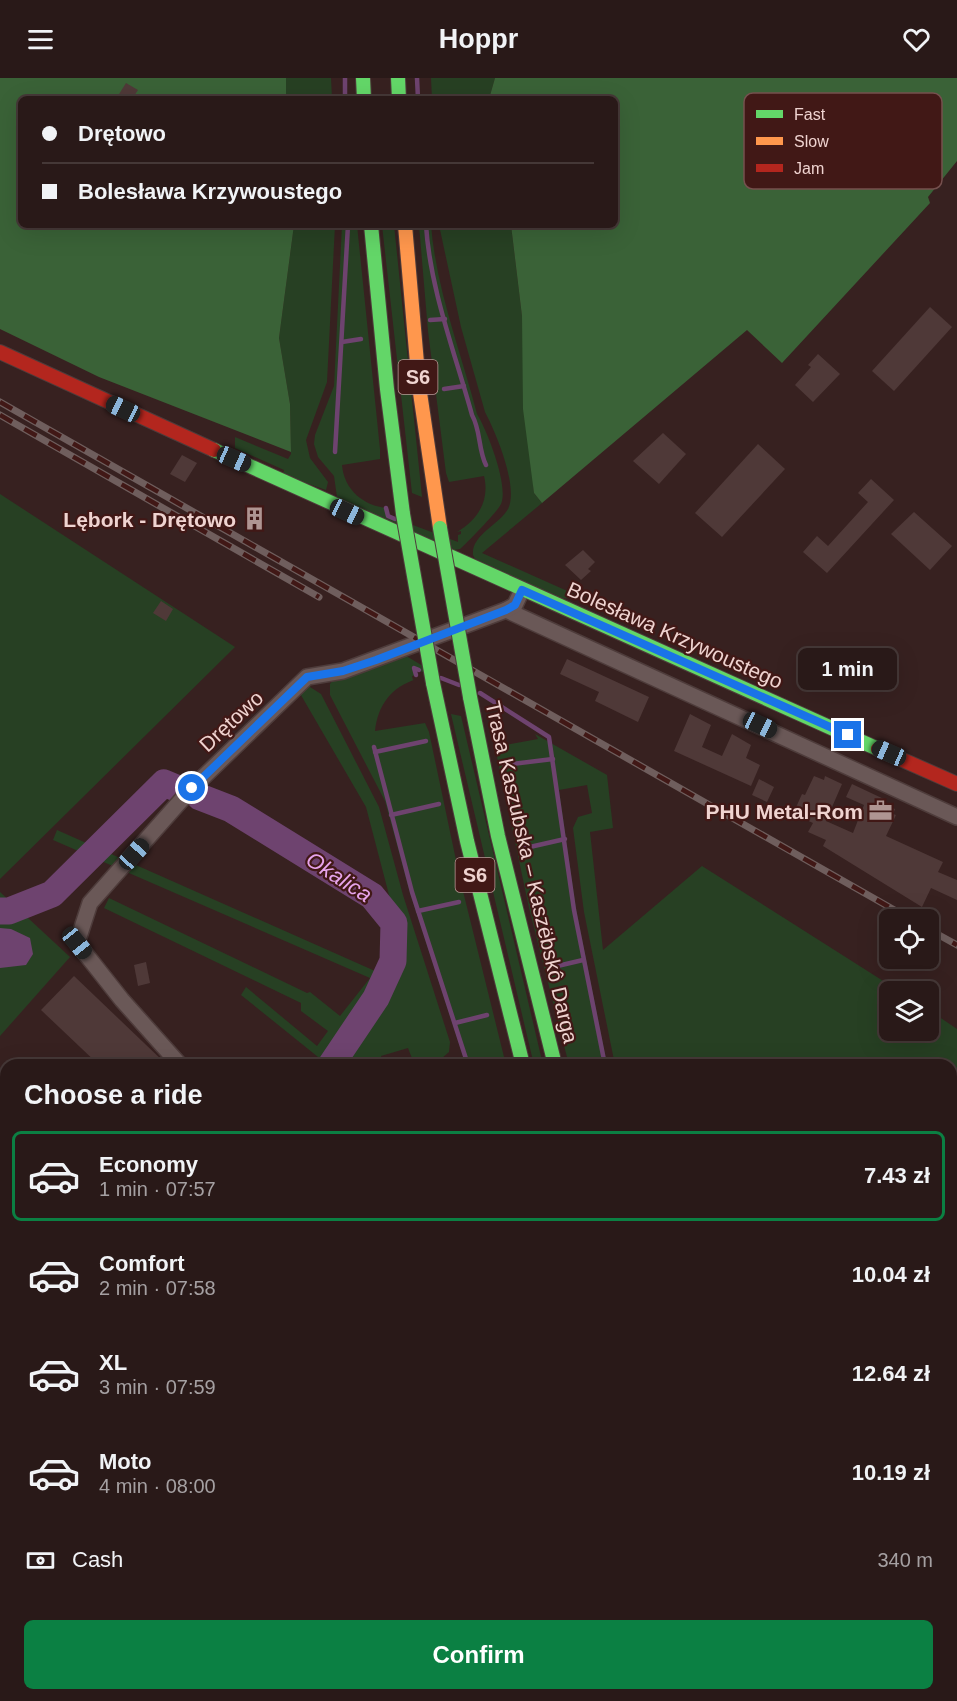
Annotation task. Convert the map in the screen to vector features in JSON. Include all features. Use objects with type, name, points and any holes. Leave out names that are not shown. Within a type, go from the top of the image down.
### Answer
[{"type":"main road","points":[[363,78],[364,96]]},
{"type":"main road","points":[[398,78],[399,96]]},
{"type":"main road","name":"S6","points":[[371,228],[387,389],[403,514],[433,683],[467,841],[522,1059]]},
{"type":"main road","name":"Trasa Kaszubska – Kaszëbskô Darga","points":[[405,228],[419,386],[440,528],[470,697],[498,836],[554,1059]]},
{"type":"main road","name":"Bolesława Krzywoustego","points":[[0,352],[408,540],[957,783]]},
{"type":"street","points":[[506,610],[515,605],[522,590]]},
{"type":"street","points":[[506,610],[957,817]]},
{"type":"street","name":"Drętowo","points":[[175,1059],[122,1000],[77,943],[90,903],[192,788],[307,677],[343,671],[506,610]]},
{"type":"street","points":[[898,789],[910,762]]},
{"type":"green space","points":[[0,78],[286,78],[286,96],[18,96],[18,228],[294,228],[279,338],[290,404],[291,452],[99,377],[0,329]]},
{"type":"green space","points":[[286,78],[331,78],[332,96],[286,96]]},
{"type":"green space","points":[[431,78],[495,78],[490,96],[432,96]]},
{"type":"green space","points":[[495,78],[957,78],[957,161],[942,180],[942,93],[744,93],[744,189],[934,189],[928,197],[930,203],[782,363],[747,330],[542,503],[534,493],[523,409],[522,316],[511,228],[618,228],[618,96],[490,96]]},
{"type":"green space","points":[[294,228],[335,228],[327,382],[306,440],[310,458],[328,482],[326,490],[283,475],[284,470],[235,448],[235,437],[288,459],[291,454],[290,404],[279,338]]},
{"type":"green space","points":[[342,228],[357,228],[380,459],[342,465],[344,474],[351,489],[357,495],[371,504],[387,508],[389,516],[458,542],[458,535],[461,531],[457,532],[471,522],[481,508],[485,485],[484,476],[449,482],[446,473],[428,331],[419,228],[431,228],[438,273],[450,320],[477,414],[500,472],[503,496],[499,508],[460,549],[454,550],[337,497],[334,476],[318,457],[314,444],[315,435],[334,386]]},
{"type":"green space","points":[[382,228],[394,228],[422,497],[412,493]]},
{"type":"green space","points":[[440,228],[511,228],[522,316],[534,493],[542,503],[482,553],[574,594],[570,598],[560,599],[475,559],[473,555],[476,542],[508,509],[511,488],[505,460],[485,412],[461,327]]},
{"type":"green space","points":[[0,494],[235,647],[0,879]]},
{"type":"green space","points":[[403,654],[451,683],[415,669],[416,675],[412,676],[413,680],[417,679],[400,687],[387,698],[379,713],[375,731],[425,723],[429,732],[460,879],[505,1059],[464,1059],[410,893],[385,801],[330,695],[330,684],[333,680]]},
{"type":"green space","points":[[310,687],[321,694],[379,807],[403,895],[450,1042],[449,1052],[442,1058],[412,1059],[408,1048],[381,1056],[382,1059],[321,1059],[241,995],[246,987],[317,1046],[328,1031],[301,1011],[301,1003],[104,908],[109,898],[307,993],[310,992],[340,1016],[370,978],[53,840],[57,830],[375,971],[382,963],[390,970],[391,962],[383,933],[394,914],[366,807],[298,690]]},
{"type":"green space","points":[[451,714],[461,716],[542,1059],[533,1059]]},
{"type":"green space","points":[[535,734],[607,775],[613,828],[590,832],[603,950],[702,866],[883,981],[879,981],[879,1041],[939,1041],[939,1017],[957,1029],[957,1059],[614,1059],[584,912],[573,828],[578,817],[592,813],[587,785],[559,790],[576,909],[606,1059],[567,1059],[529,908],[495,747],[538,739]]},
{"type":"green space","points":[[0,892],[70,957],[0,1036]]},
{"type":"shaded area","points":[[0,928],[11,929],[30,938],[33,954],[26,965],[0,968]]},
{"type":"building","points":[[126,83],[138,90],[134,96],[118,96]]},
{"type":"building","points":[[930,307],[952,327],[894,391],[872,371]]},
{"type":"building","points":[[818,354],[840,374],[813,402],[795,385],[811,367],[808,365]]},
{"type":"building","points":[[663,433],[686,454],[659,484],[633,461]]},
{"type":"building","points":[[758,444],[785,469],[722,537],[695,513]]},
{"type":"building","points":[[182,455],[197,463],[185,482],[170,474]]},
{"type":"building","points":[[871,479],[894,500],[827,573],[803,552],[817,536],[828,546],[868,502],[858,493]]},
{"type":"building","points":[[914,512],[952,546],[930,570],[891,534]]},
{"type":"building","points":[[583,550],[595,562],[588,569],[591,571],[581,580],[565,565]]},
{"type":"building","points":[[161,601],[173,609],[166,621],[153,613]]},
{"type":"building","points":[[567,659],[649,697],[638,722],[595,701],[599,692],[560,674]]},
{"type":"building","points":[[690,714],[711,725],[702,747],[722,756],[732,734],[751,745],[746,758],[760,765],[751,786],[674,751]]},
{"type":"building","points":[[814,776],[824,780],[825,776],[842,784],[826,821],[853,833],[864,805],[846,797],[852,784],[886,800],[884,804],[895,809],[893,814],[896,815],[886,836],[943,862],[938,872],[957,880],[957,900],[931,888],[922,907],[823,846],[826,840],[808,832],[813,823],[793,814]]},
{"type":"building","points":[[759,779],[774,787],[767,802],[752,795]]},
{"type":"building","points":[[146,962],[150,983],[138,986],[134,965]]},
{"type":"building","points":[[74,976],[161,1059],[93,1059],[41,1010]]},
{"type":"waterway","points":[[345,78],[345,96]]},
{"type":"waterway","points":[[417,78],[418,96]]},
{"type":"waterway","points":[[335,452],[348,228]]},
{"type":"waterway","points":[[426,228],[432,273],[444,321],[477,427],[486,465]]},
{"type":"waterway","points":[[430,320],[445,319]]},
{"type":"waterway","points":[[342,342],[361,339]]},
{"type":"waterway","points":[[444,389],[464,386]]},
{"type":"waterway","points":[[386,508],[388,516],[395,519]]},
{"type":"waterway","points":[[416,675],[414,668],[419,670]]},
{"type":"waterway","points":[[441,678],[459,685]]},
{"type":"waterway","points":[[480,693],[549,737],[574,910],[604,1059]]},
{"type":"waterway","points":[[375,752],[426,741]]},
{"type":"waterway","points":[[374,747],[412,892],[466,1059]]},
{"type":"waterway","points":[[504,765],[553,759]]},
{"type":"waterway","name":"Okalica","points":[[0,911],[9,911],[52,894],[164,783],[176,788]]},
{"type":"waterway","name":"Okalica","points":[[200,797],[231,809],[372,896],[394,923],[393,961],[376,998],[335,1059]]},
{"type":"waterway","points":[[391,815],[439,804]]},
{"type":"waterway","points":[[521,849],[565,839]]},
{"type":"waterway","points":[[418,911],[459,902]]},
{"type":"waterway","points":[[549,968],[583,960]]},
{"type":"waterway","points":[[455,1023],[487,1015]]},
{"type":"railway","points":[[0,402],[893,909]]},
{"type":"railway","points":[[0,415],[319,597]]},
{"type":"railway","points":[[939,935],[957,945]]},
{"type":"traffic: fast","points":[[363,78],[364,96]]},
{"type":"traffic: fast","points":[[398,78],[399,96]]},
{"type":"traffic: fast","points":[[371,228],[387,389],[403,514]]},
{"type":"traffic: fast","points":[[214,450],[878,749]]},
{"type":"traffic: fast","points":[[403,514],[433,683]]},
{"type":"traffic: fast","points":[[440,528],[470,697]]},
{"type":"traffic: fast","points":[[433,683],[467,841],[522,1059]]},
{"type":"traffic: fast","points":[[470,697],[498,836],[554,1059]]},
{"type":"traffic: slow","points":[[405,228],[419,386],[440,528]]},
{"type":"traffic: jam","points":[[0,352],[214,450]]},
{"type":"traffic: jam","points":[[878,749],[957,784]]},
{"type":"place","name":"Lębork - Drętowo","points":[[254,519]]},
{"type":"place","name":"PHU Metal-Rom","points":[[881,811]]},
{"type":"route","points":[[192,788],[307,677],[343,671],[376,660],[506,610],[515,605],[522,590],[848,735]]}]
